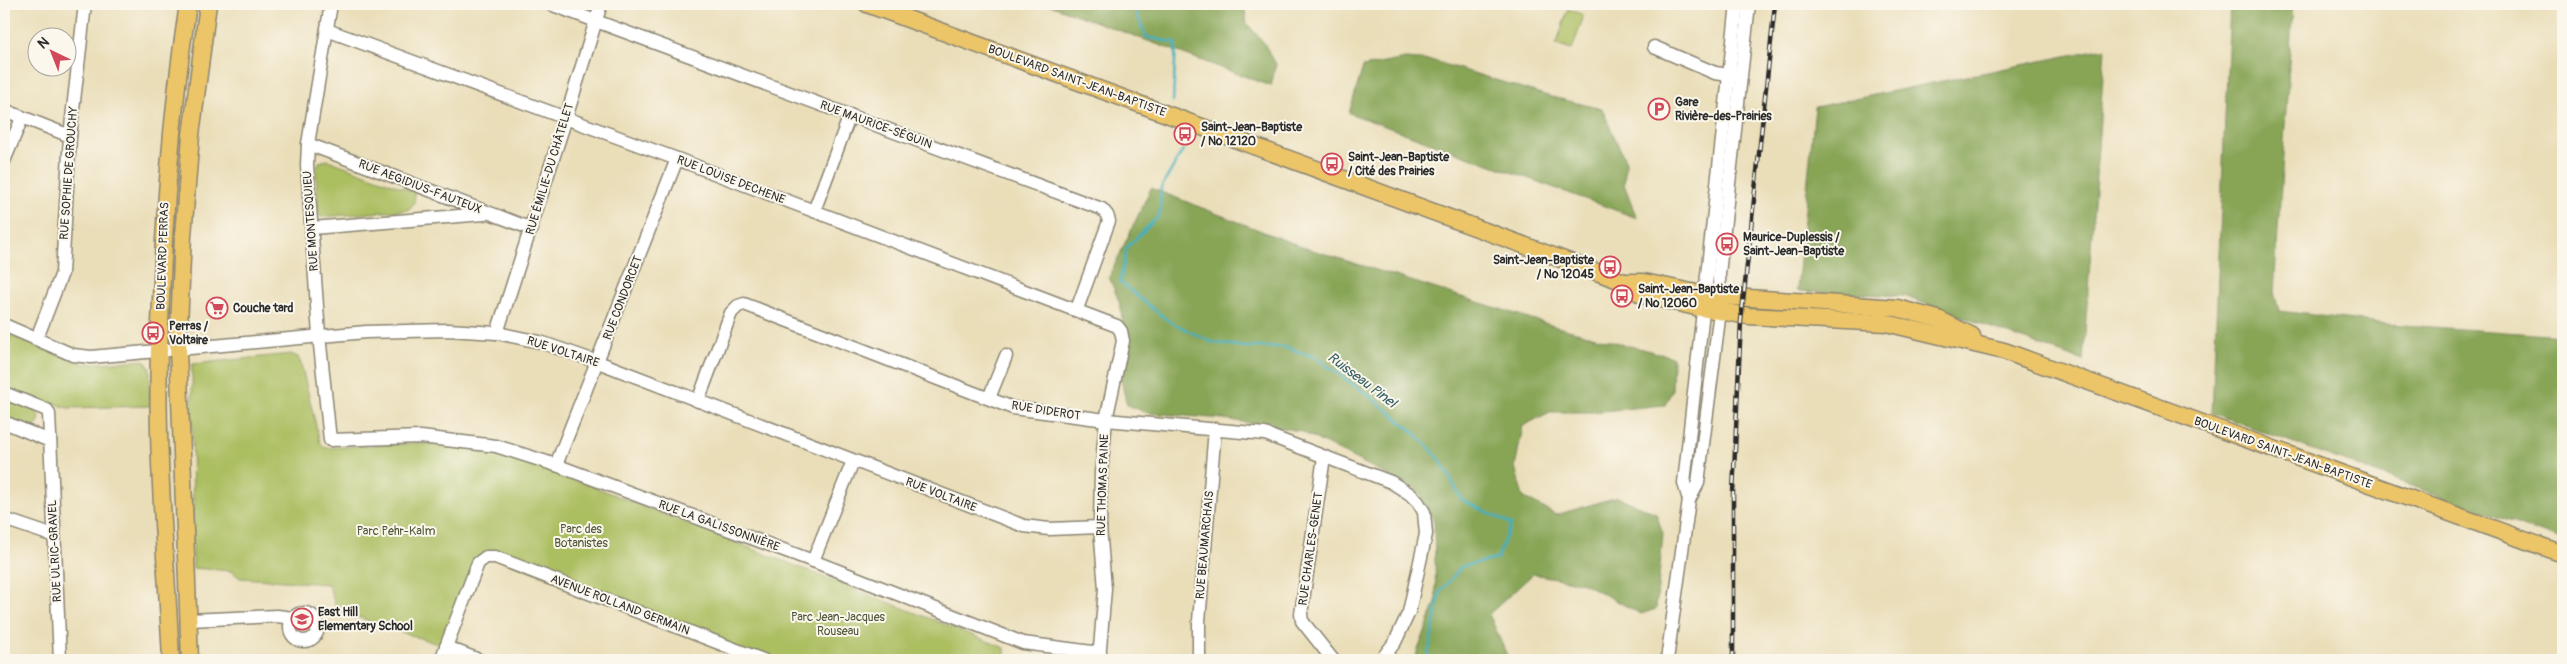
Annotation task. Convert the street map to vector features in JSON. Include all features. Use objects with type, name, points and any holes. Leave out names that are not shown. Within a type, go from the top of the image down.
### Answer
[{"type":"main road","name":"BOULEVARD PERRAS","points":[[171,660],[164,540],[159,351],[165,208],[176,84],[188,4]]},
{"type":"main road","name":"BOULEVARD PERRAS","points":[[190,660],[178,349],[183,236],[190,143],[208,4]]},
{"type":"main road","name":"BOULEVARD SAINT-JEAN-BAPTISTE","points":[[867,4],[1624,282],[1642,295],[1713,303],[1800,303],[1897,308],[1938,319],[2004,351],[2563,554]]},
{"type":"street","name":"RUE SOPHIE DE GROUCHY","points":[[38,338],[62,273],[70,136],[85,4]]},
{"type":"street","name":"RUE MONTESQUIEU","points":[[330,440],[319,335],[307,165],[308,144],[331,4]]},
{"type":"street","name":"RUE MAURICE-SÉGUIN","points":[[550,4],[1102,209],[1109,221],[1077,309]]},
{"type":"street","name":"RUE ÉMILIE-DU CHÂTELET","points":[[497,333],[532,229],[600,4]]},
{"type":"street","points":[[1667,660],[1689,500],[1684,482],[1713,303],[1720,274],[1735,75],[1737,4]]},
{"type":"street","points":[[1735,75],[1749,4]]},
{"type":"street","name":"RUE LOUISE DECHENE","points":[[327,30],[1112,322],[1121,331],[1123,341]]},
{"type":"street","points":[[1654,47],[1715,73],[1735,75]]},
{"type":"street","points":[[4,110],[70,136]]},
{"type":"street","points":[[814,211],[850,115]]},
{"type":"street","points":[[4,162],[22,118]]},
{"type":"street","name":"RUE AEGIDIUS-FAUTEUX","points":[[308,144],[487,214],[532,229]]},
{"type":"street","name":"RUE CONDORCET","points":[[556,465],[677,159]]},
{"type":"street","points":[[312,228],[487,214]]},
{"type":"street","name":"RUE DIDEROT","points":[[698,401],[731,314],[738,306],[744,304],[1013,408],[1106,420],[1266,434],[1391,482],[1410,494],[1424,512],[1426,534],[1409,612],[1395,642],[1381,660]]},
{"type":"street","name":"RUE VOLTAIRE","points":[[4,325],[38,338],[53,347],[82,357],[319,335],[408,330],[497,333],[540,342],[598,362],[853,462],[1024,526],[1036,529],[1100,527]]},
{"type":"street","name":"RUE THOMAS PAINE","points":[[1100,657],[1105,589],[1100,527],[1106,420],[1123,341]]},
{"type":"street","points":[[989,398],[1006,356]]},
{"type":"street","name":"RUE ULRIC-GRAVEL","points":[[4,393],[47,410],[60,660]]},
{"type":"street","points":[[4,422],[50,441]]},
{"type":"street","name":"RUE BEAUMARCHAIS","points":[[1199,660],[1199,621],[1215,429]]},
{"type":"street","name":"RUE LA GALISSONNIÈRE","points":[[330,440],[421,437],[496,446],[556,465],[1023,642],[1100,657]]},
{"type":"street","name":"RUE CHARLES-GENET","points":[[1324,457],[1301,614],[1302,621],[1332,660]]},
{"type":"street","points":[[813,561],[853,462]]},
{"type":"street","points":[[4,519],[54,536]]},
{"type":"street","name":"AVENUE ROLLAND GERMAIN","points":[[446,647],[478,563],[486,557],[495,557],[763,660]]},
{"type":"street","points":[[189,620],[277,616],[293,618]]},
{"type":"street","points":[[440,660],[446,647],[479,660]]},
{"type":"green space","points":[[1047,4],[1244,4],[1247,24],[1262,40],[1276,64],[1271,86]]},
{"type":"green space","points":[[2230,4],[2293,4],[2274,292],[2279,311],[2388,324],[2563,336],[2563,541],[2212,413]]},
{"type":"green space","points":[[1568,9],[1584,15],[1572,50],[1556,45]]},
{"type":"green space","points":[[2105,48],[2083,361],[1904,296],[1797,291],[1815,107]]},
{"type":"green space","points":[[1405,59],[1434,61],[1548,96],[1602,109],[1626,162],[1624,184],[1637,218],[1349,113],[1363,67]]},
{"type":"green space","points":[[328,160],[414,192],[415,200],[408,210],[321,217],[318,214],[316,171],[319,162]]},
{"type":"green space","points":[[1151,188],[1300,246],[1557,327],[1673,357],[1672,391],[1665,405],[1592,412],[1550,412],[1523,426],[1515,467],[1523,497],[1556,515],[1617,497],[1656,513],[1663,534],[1656,609],[1641,614],[1583,583],[1533,574],[1489,614],[1509,660],[1414,660],[1436,603],[1434,521],[1417,490],[1300,431],[1224,419],[1148,413],[1127,405],[1121,380],[1125,333],[1119,301],[1109,277]]},
{"type":"green space","points":[[4,333],[84,364],[144,360],[150,368],[150,406],[68,408],[50,402],[49,406],[4,387]]},
{"type":"green space","points":[[291,354],[298,357],[301,364],[320,442],[325,448],[418,443],[487,450],[551,470],[1005,648],[1005,660],[763,660],[495,557],[478,563],[446,647],[337,610],[328,584],[240,578],[231,571],[193,568],[192,364]]},
{"type":"green space","points":[[4,399],[36,411],[40,418],[38,424],[32,428],[4,418]]},
{"type":"waterway","name":"Ruisseau Pinel","points":[[1133,4],[1146,37],[1176,43],[1173,101]]},
{"type":"waterway","name":"Ruisseau Pinel","points":[[1183,150],[1161,188],[1160,215],[1127,247],[1120,282],[1167,320],[1211,342],[1246,347],[1284,347],[1315,357],[1376,401],[1416,434],[1439,458],[1462,500],[1511,524],[1497,559],[1462,566],[1440,592],[1427,660]]},
{"type":"railway","points":[[1733,660],[1733,493],[1741,321],[1775,4]]},
{"type":"place","name":"Gare Rivière-des-Prairies","points":[[1659,109]]},
{"type":"place","name":"Saint-Jean-Baptiste / No 12120","points":[[1185,134]]},
{"type":"place","name":"Saint-Jean-Baptiste / Cité des Prairies","points":[[1332,164]]},
{"type":"place","name":"Maurice-Duplessis / Saint-Jean-Baptiste","points":[[1727,244]]},
{"type":"place","name":"Saint-Jean-Baptiste / No 12045","points":[[1610,267]]},
{"type":"place","name":"Saint-Jean-Baptiste / No 12060","points":[[1622,296]]},
{"type":"place","name":"Couche tard","points":[[217,308]]},
{"type":"place","name":"Perras / Voltaire","points":[[153,333]]},
{"type":"place","name":"East Hill Elementary School","points":[[302,619]]},
{"type":"park label","name":"Parc Pehr-Kalm","points":[[396,531]]},
{"type":"park label","name":"Parc des Botanistes","points":[[581,536]]},
{"type":"park label","name":"Parc Jean-Jacques Rouseau","points":[[838,624]]}]
